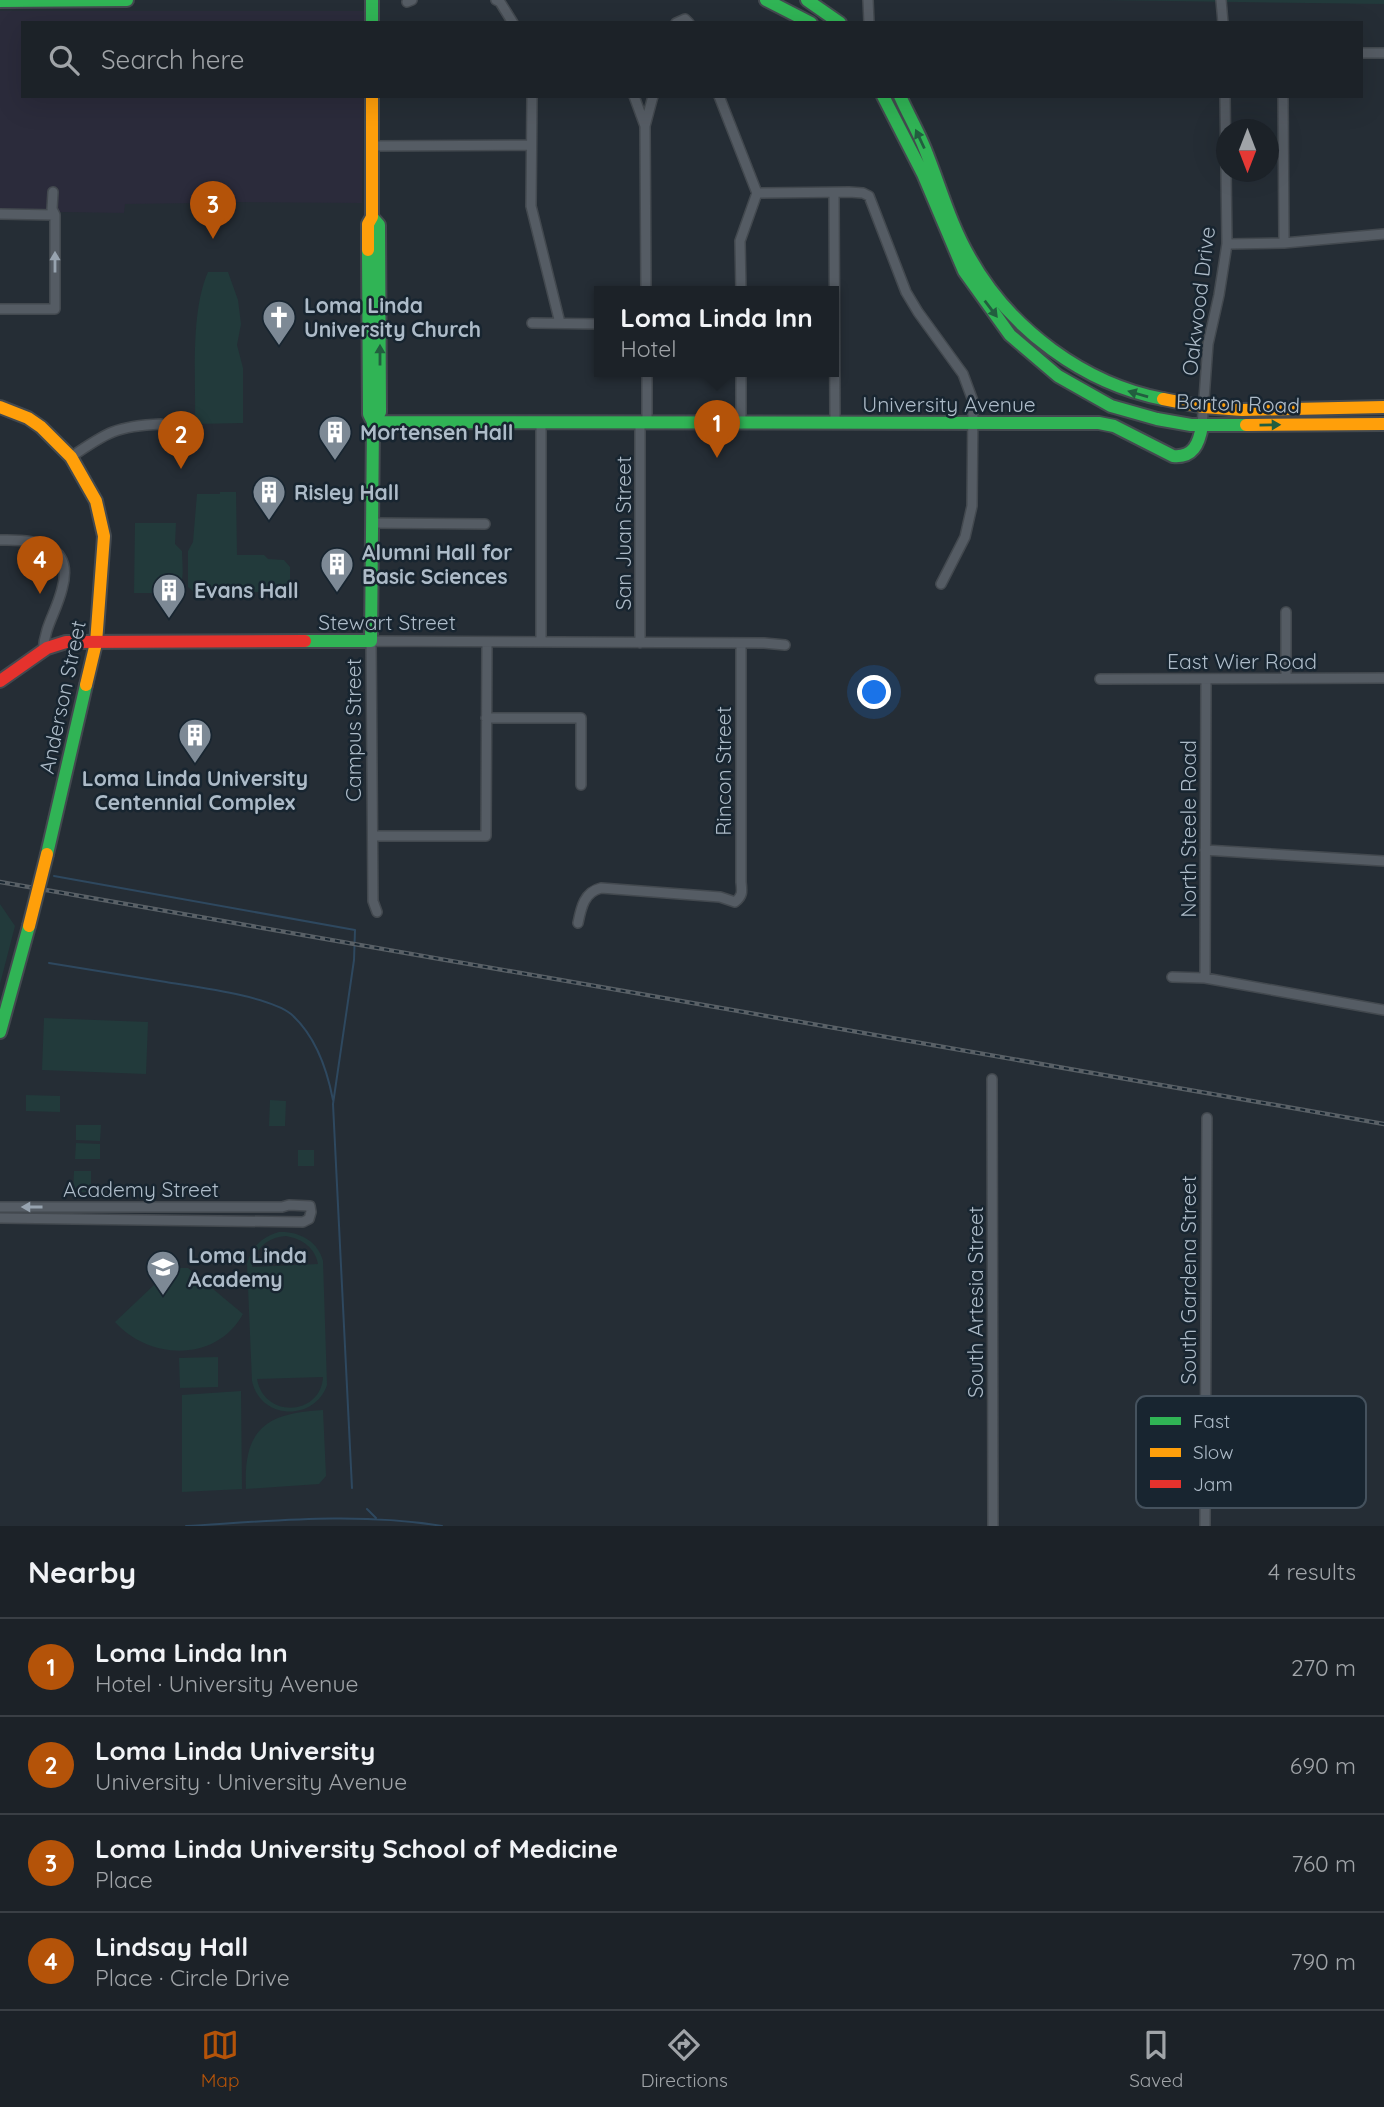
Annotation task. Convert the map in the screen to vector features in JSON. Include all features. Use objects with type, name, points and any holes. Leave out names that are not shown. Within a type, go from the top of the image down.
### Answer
[{"type":"main road","points":[[0,1],[128,0]]},
{"type":"main road","points":[[372,0],[372,21]]},
{"type":"main road","points":[[766,0],[807,21]]},
{"type":"main road","points":[[807,0],[837,21]]},
{"type":"main road","name":"Campus Street","points":[[372,98],[372,217],[379,225],[380,269],[380,412],[373,422],[372,641]]},
{"type":"main road","name":"Barton Road","points":[[884,98],[923,174],[964,271],[1010,335],[1058,376],[1111,406],[1157,419],[1202,426],[1384,424]]},
{"type":"main road","name":"Barton Road","points":[[901,98],[925,148],[948,213],[970,258],[988,286],[1015,317],[1061,357],[1113,386],[1140,395],[1205,407],[1242,410],[1384,407]]},
{"type":"main road","name":"Anderson Street","points":[[0,407],[28,418],[41,427],[71,457],[96,501],[104,536],[96,643],[47,854],[0,1032]]},
{"type":"main road","name":"University Avenue","points":[[373,422],[1099,423],[1114,426],[1181,458],[1196,448],[1202,426]]},
{"type":"main road","name":"Stewart Street","points":[[0,681],[43,652],[66,642],[372,641]]},
{"type":"street","points":[[496,0],[512,21]]},
{"type":"street","points":[[868,0],[869,21]]},
{"type":"street","points":[[1221,0],[1223,21]]},
{"type":"street","points":[[1363,53],[1384,53]]},
{"type":"street","points":[[532,98],[532,213],[560,323]]},
{"type":"street","points":[[635,98],[645,126]]},
{"type":"street","points":[[646,286],[645,126],[652,98]]},
{"type":"street","points":[[720,98],[757,192],[740,241],[741,286]]},
{"type":"street","name":"Oakwood Drive","points":[[1202,426],[1208,344],[1227,244],[1226,98]]},
{"type":"street","points":[[1283,98],[1284,243]]},
{"type":"street","points":[[372,146],[531,145]]},
{"type":"street","points":[[0,309],[55,309],[53,192]]},
{"type":"street","points":[[757,192],[834,192],[862,193],[869,196],[906,292],[963,374],[973,401],[972,506],[965,537],[940,584]]},
{"type":"street","points":[[834,192],[834,286]]},
{"type":"street","points":[[0,214],[55,215]]},
{"type":"street","points":[[1227,244],[1284,243],[1384,234]]},
{"type":"street","points":[[532,323],[594,324]]},
{"type":"street","name":"San Juan Street","points":[[640,643],[643,423],[647,377]]},
{"type":"street","points":[[740,424],[741,377]]},
{"type":"street","points":[[835,377],[835,424]]},
{"type":"street","points":[[71,457],[107,433],[133,425],[161,424]]},
{"type":"street","points":[[541,424],[541,642]]},
{"type":"street","points":[[372,523],[485,524]]},
{"type":"street","points":[[0,540],[48,545],[60,558],[64,574],[62,591],[45,633],[43,652]]},
{"type":"street","points":[[1286,612],[1286,678]]},
{"type":"street","name":"Stewart Street","points":[[372,641],[785,645]]},
{"type":"street","name":"Campus Street","points":[[372,641],[373,901],[377,912]]},
{"type":"street","points":[[373,836],[486,836],[486,642]]},
{"type":"street","name":"Rincon Street","points":[[578,923],[586,899],[601,888],[720,897],[735,902],[740,899],[743,893],[741,643]]},
{"type":"street","name":"East Wier Road","points":[[1100,679],[1384,678]]},
{"type":"street","name":"North Steele Road","points":[[1205,978],[1206,679]]},
{"type":"street","points":[[486,718],[581,718],[581,785]]},
{"type":"street","points":[[1205,850],[1384,861]]},
{"type":"street","points":[[1172,977],[1205,978],[1384,1010]]},
{"type":"street","name":"South Artesia Street","points":[[992,1079],[993,1526]]},
{"type":"street","name":"South Gardena Street","points":[[1206,1396],[1207,1118]]},
{"type":"street","name":"Academy Street","points":[[0,1207],[289,1205],[310,1206],[311,1212],[309,1219],[303,1222],[114,1221],[99,1218]]},
{"type":"street","name":"Academy Street","points":[[0,1218],[99,1218],[114,1215],[281,1217],[284,1213],[282,1207]]},
{"type":"street","name":"South Gardena Street","points":[[1205,1508],[1205,1526]]},
{"type":"shaded area","points":[[0,11],[364,11],[364,21],[21,21],[21,98],[364,98],[362,203],[229,202],[229,221],[206,220],[204,203],[125,204],[124,213],[0,211]]},
{"type":"green space","points":[[1102,0],[1384,0],[1384,4]]},
{"type":"green space","points":[[208,272],[228,272],[238,300],[241,324],[237,345],[243,368],[243,423],[195,424],[196,326],[202,288]]},
{"type":"green space","points":[[236,492],[237,555],[264,555],[268,559],[284,560],[290,567],[290,590],[194,592],[188,587],[188,551],[193,542],[197,494]]},
{"type":"green space","points":[[135,523],[176,523],[175,544],[182,551],[183,574],[181,585],[175,593],[134,593]]},
{"type":"green space","points":[[0,904],[15,926],[0,984]]},
{"type":"green space","points":[[44,1018],[148,1022],[146,1074],[42,1070]]},
{"type":"green space","points":[[26,1095],[60,1096],[60,1112],[26,1111]]},
{"type":"green space","points":[[270,1100],[286,1101],[285,1126],[269,1126]]},
{"type":"green space","points":[[76,1125],[101,1125],[100,1141],[76,1140]]},
{"type":"green space","points":[[76,1143],[100,1144],[100,1159],[75,1159]]},
{"type":"green space","points":[[298,1150],[314,1150],[314,1166],[298,1166]]},
{"type":"green space","points":[[74,1171],[91,1171],[91,1192],[73,1192]]},
{"type":"green space","points":[[286,1232],[300,1235],[317,1248],[323,1261],[327,1385],[321,1397],[311,1405],[288,1412],[266,1404],[257,1394],[252,1381],[247,1264],[255,1247],[273,1234]],"holes":[[[286,1236],[307,1245],[318,1264],[252,1267],[256,1254],[263,1245]],[[323,1377],[320,1390],[313,1399],[292,1408],[270,1401],[262,1392],[257,1379]]]},
{"type":"green space","points":[[172,1268],[188,1268],[243,1314],[231,1330],[200,1348],[182,1351],[146,1344],[129,1335],[115,1322]]},
{"type":"green space","points":[[218,1357],[218,1387],[180,1388],[179,1358]]},
{"type":"green space","points":[[241,1391],[242,1489],[182,1492],[182,1395]]},
{"type":"green space","points":[[323,1410],[326,1476],[319,1484],[246,1489],[249,1452],[254,1438],[262,1428],[286,1415]]},
{"type":"waterway","points":[[54,876],[355,930],[354,960],[333,1104],[352,1488]]},
{"type":"waterway","points":[[49,963],[232,993],[281,1008],[300,1023],[314,1043],[324,1065],[333,1100]]},
{"type":"waterway","points":[[367,1509],[376,1518]]},
{"type":"waterway","points":[[186,1526],[346,1519],[379,1519],[442,1526]]},
{"type":"railway","points":[[0,882],[1384,1124]]},
{"type":"traffic: fast","points":[[0,1],[127,0]]},
{"type":"traffic: fast","points":[[372,0],[372,21]]},
{"type":"traffic: fast","points":[[766,0],[807,21]]},
{"type":"traffic: fast","points":[[807,0],[837,21]]},
{"type":"traffic: fast","points":[[884,98],[923,174],[964,271],[1010,335],[1058,376],[1111,406],[1191,425],[1246,425]]},
{"type":"traffic: fast","points":[[901,98],[922,142],[963,245],[987,284],[1006,308],[1052,350],[1078,367],[1134,392],[1163,399]]},
{"type":"traffic: fast","points":[[372,217],[379,225],[380,412],[373,422]]},
{"type":"traffic: fast","points":[[305,641],[371,641],[373,422],[369,414],[368,250]]},
{"type":"traffic: fast","points":[[373,422],[1099,423],[1114,426],[1173,456],[1186,455],[1194,448],[1202,426]]},
{"type":"traffic: fast","points":[[47,854],[86,685]]},
{"type":"traffic: fast","points":[[0,1032],[29,926]]},
{"type":"traffic: slow","points":[[368,250],[368,224],[372,217],[372,98]]},
{"type":"traffic: slow","points":[[1163,399],[1204,407],[1242,410],[1384,407]]},
{"type":"traffic: slow","points":[[0,407],[28,418],[41,427],[71,457],[96,501],[104,536],[96,643],[86,685]]},
{"type":"traffic: slow","points":[[1246,425],[1384,424]]},
{"type":"traffic: slow","points":[[29,926],[47,854]]},
{"type":"traffic: jam","points":[[0,681],[47,648],[66,642],[305,641]]},
{"type":"place","name":"Loma Linda University School of Medicine","points":[[213,239]]},
{"type":"place","name":"Loma Linda University Church","points":[[279,347]]},
{"type":"place","name":"Loma Linda Inn","points":[[717,458]]},
{"type":"place","name":"Mortensen Hall","points":[[335,462]]},
{"type":"place","name":"Loma Linda University","points":[[181,469]]},
{"type":"place","name":"Risley Hall","points":[[269,522]]},
{"type":"place","name":"Lindsay Hall","points":[[40,594]]},
{"type":"place","name":"Alumni Hall for Basic Sciences","points":[[337,594]]},
{"type":"place","name":"Evans Hall","points":[[169,620]]},
{"type":"place","name":"Loma Linda University Centennial Complex","points":[[195,765]]},
{"type":"place","name":"Loma Linda Academy","points":[[163,1297]]}]
